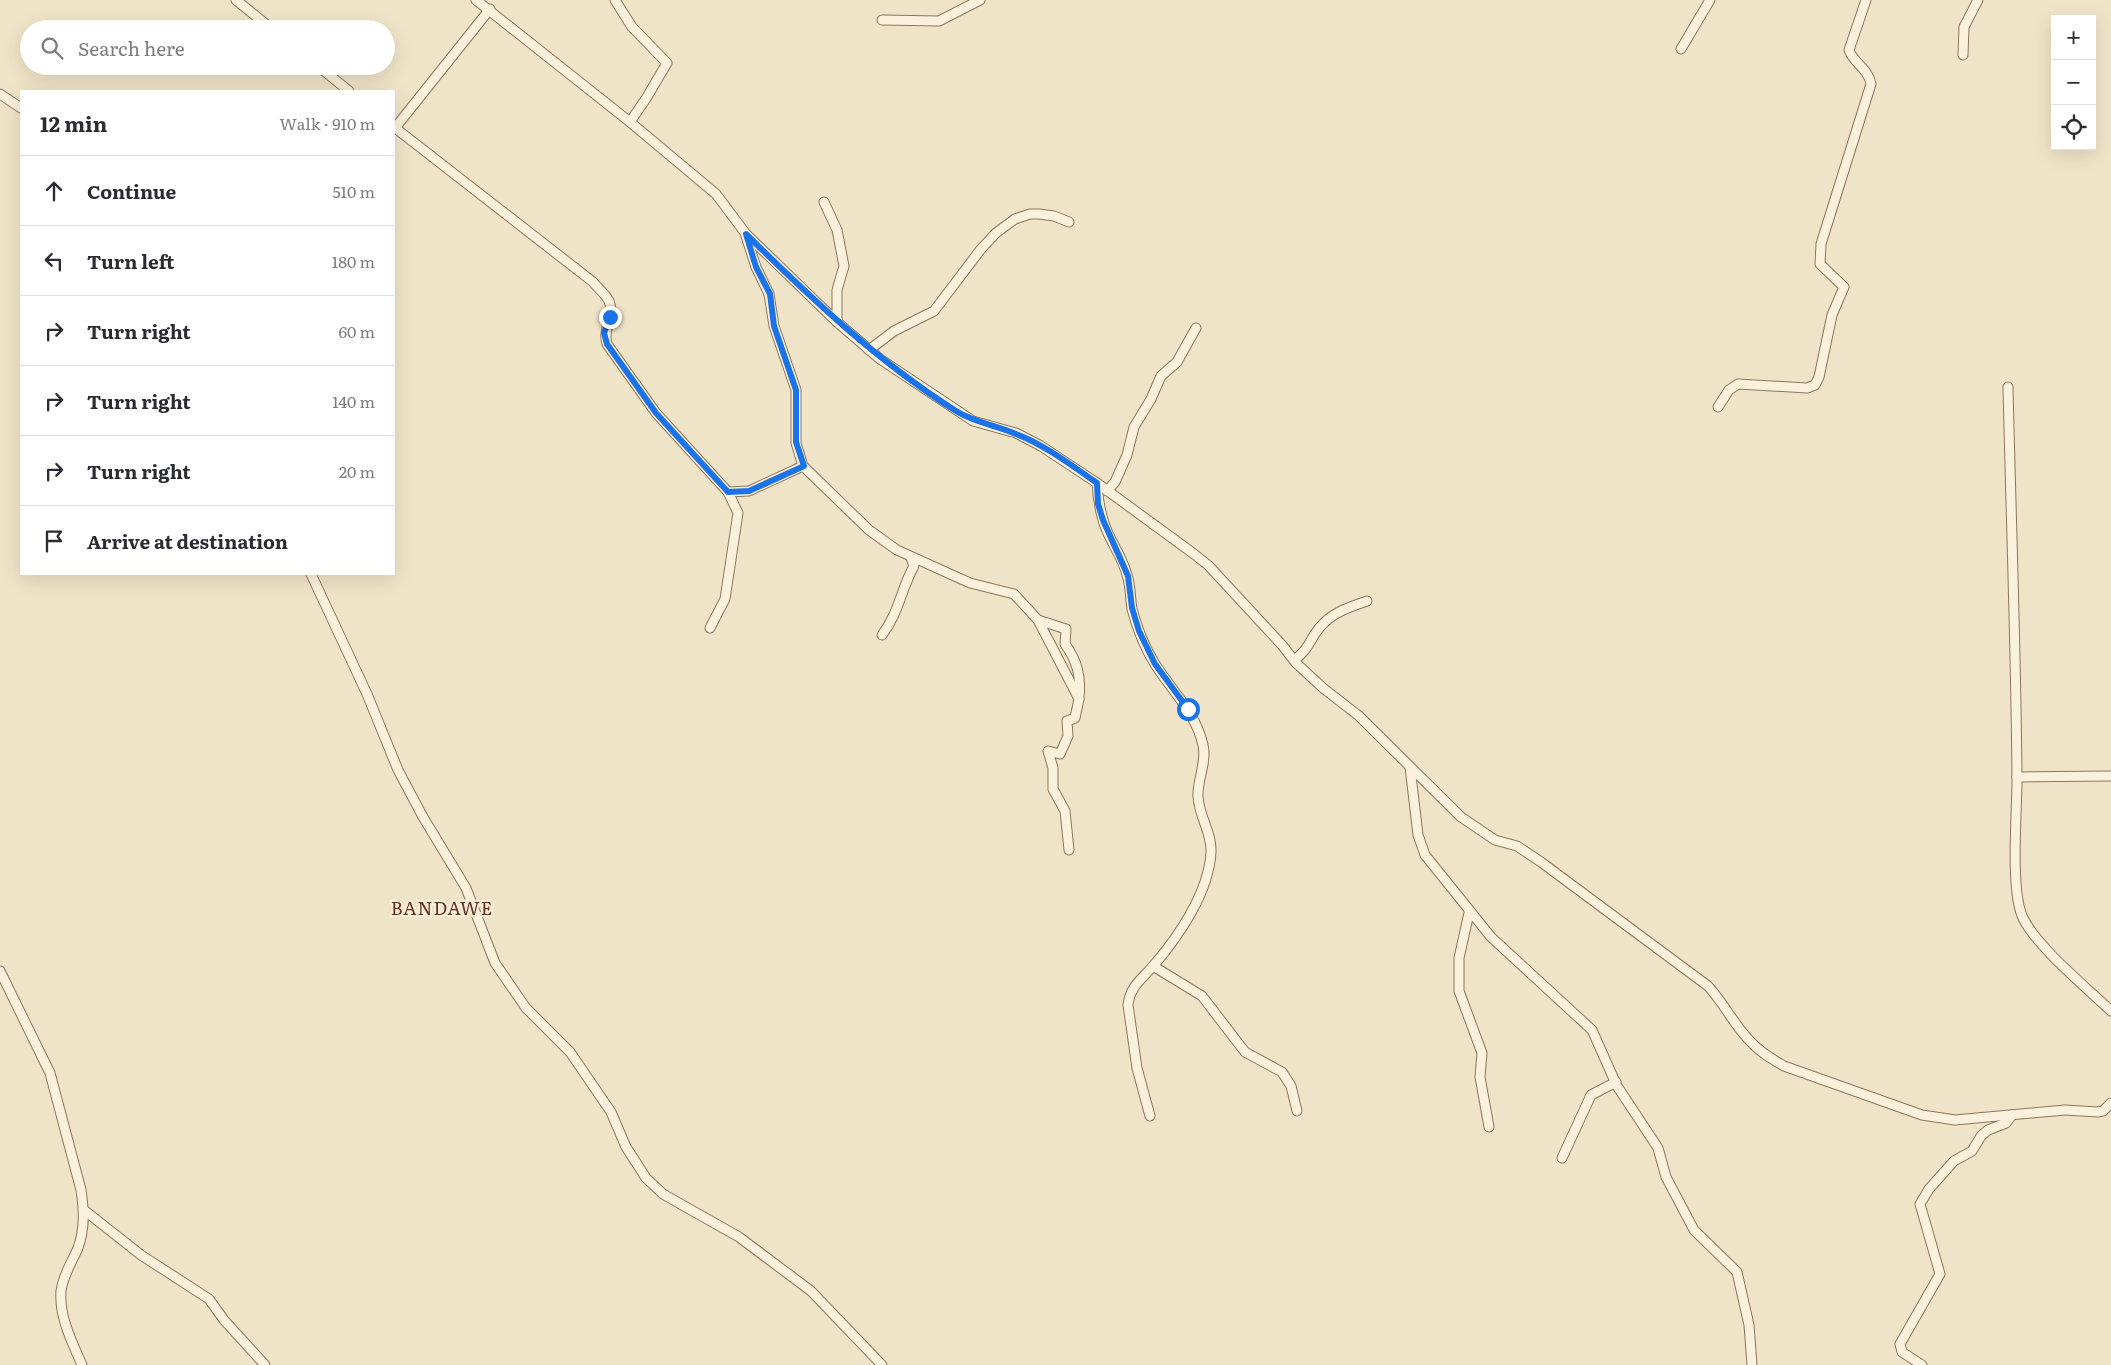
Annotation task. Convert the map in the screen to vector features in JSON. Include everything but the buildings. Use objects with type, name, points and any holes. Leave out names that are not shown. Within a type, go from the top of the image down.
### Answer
[{"type":"street","points":[[236,0],[261,20]]},
{"type":"street","points":[[476,0],[490,9],[630,122],[716,194],[746,234],[837,322],[869,350],[973,421],[1016,433],[1033,442],[1097,483],[1208,565],[1294,660],[1323,688],[1359,716],[1461,817],[1479,831],[1495,840],[1517,846],[1541,862],[1708,986],[1721,1000],[1750,1042],[1773,1060],[1784,1066],[1922,1115],[1955,1120],[2065,1110],[2098,1112],[2103,1111],[2111,1103]]},
{"type":"street","points":[[615,0],[632,27],[667,63],[630,122]]},
{"type":"street","points":[[882,20],[939,21],[980,0]]},
{"type":"street","points":[[1681,50],[1710,0]]},
{"type":"street","points":[[1718,407],[1729,390],[1738,384],[1807,388],[1815,384],[1819,377],[1832,315],[1844,287],[1820,264],[1821,244],[1871,84],[1869,75],[1851,56],[1849,50],[1866,0]]},
{"type":"street","points":[[1963,55],[1964,27],[1978,0]]},
{"type":"street","points":[[395,127],[490,9]]},
{"type":"street","points":[[329,75],[348,90]]},
{"type":"street","points":[[0,94],[20,107]]},
{"type":"street","points":[[395,129],[593,282],[609,300],[610,317],[604,333],[607,344],[656,413],[728,492],[738,513],[725,600],[710,628]]},
{"type":"street","points":[[824,202],[837,230],[844,266],[837,290],[837,322]]},
{"type":"street","points":[[869,350],[894,331],[934,311],[981,249],[996,233],[1015,219],[1030,214],[1039,214],[1054,216],[1068,222]]},
{"type":"street","points":[[746,234],[756,267],[770,294],[774,326],[796,390],[796,442],[804,466],[869,530],[911,558],[970,583],[1014,594],[1038,620],[1079,699]]},
{"type":"street","points":[[1108,491],[1115,482],[1127,455],[1134,428],[1151,399],[1161,376],[1177,362],[1196,328]]},
{"type":"street","points":[[2008,387],[2017,777],[2017,898],[2023,918],[2052,955],[2111,1011]]},
{"type":"street","points":[[728,492],[749,491],[804,466]]},
{"type":"street","points":[[1097,483],[1098,504],[1103,520],[1128,576],[1132,608],[1139,631],[1155,664],[1188,709],[1203,746],[1203,770],[1198,796],[1210,841],[1209,866],[1201,890],[1188,916],[1153,966],[1132,990],[1128,1005],[1137,1068],[1150,1116]]},
{"type":"street","points":[[882,635],[902,600],[904,586],[914,566],[911,558]]},
{"type":"street","points":[[311,575],[367,694],[398,770],[423,817],[466,888],[495,963],[526,1008],[570,1052],[612,1112],[626,1147],[646,1178],[663,1194],[739,1237],[811,1291],[876,1363]]},
{"type":"street","points":[[1294,660],[1305,652],[1321,626],[1345,608],[1367,601]]},
{"type":"street","points":[[1038,620],[1066,629],[1065,644],[1073,654],[1080,677],[1079,699],[1074,718],[1067,721],[1068,736],[1060,754],[1048,751],[1053,768],[1053,788],[1065,811],[1069,850]]},
{"type":"street","points":[[1410,767],[1421,847],[1425,856],[1469,913],[1491,937],[1592,1030],[1616,1082],[1658,1148],[1666,1177],[1694,1230],[1732,1265],[1737,1272],[1749,1325],[1752,1365]]},
{"type":"street","points":[[2017,777],[2111,776]]},
{"type":"street","points":[[1469,913],[1459,958],[1458,991],[1482,1053],[1480,1077],[1489,1126]]},
{"type":"street","points":[[1153,966],[1202,996],[1245,1052],[1282,1072],[1291,1086],[1297,1111]]},
{"type":"street","points":[[0,972],[50,1072],[61,1107],[84,1210],[81,1236],[64,1279],[61,1292],[62,1312],[82,1365]]},
{"type":"street","points":[[1562,1158],[1591,1095],[1616,1082]]},
{"type":"street","points":[[1922,1365],[1902,1352],[1900,1344],[1940,1274],[1920,1204],[1929,1189],[1954,1161],[1972,1151],[1981,1136],[1988,1130],[2006,1123],[2012,1115]]},
{"type":"street","points":[[84,1210],[141,1255],[209,1299],[224,1320],[265,1365]]},
{"type":"district","name":"BANDAWE","points":[[442,907]]},
{"type":"route","points":[[610,317],[604,333],[607,344],[656,413],[728,492],[749,491],[804,466],[796,442],[796,390],[774,326],[770,294],[756,267],[746,234],[837,322],[880,359],[973,421],[1016,433],[1041,446],[1097,483],[1098,504],[1106,529],[1128,576],[1132,608],[1139,631],[1155,664],[1188,709]]}]
